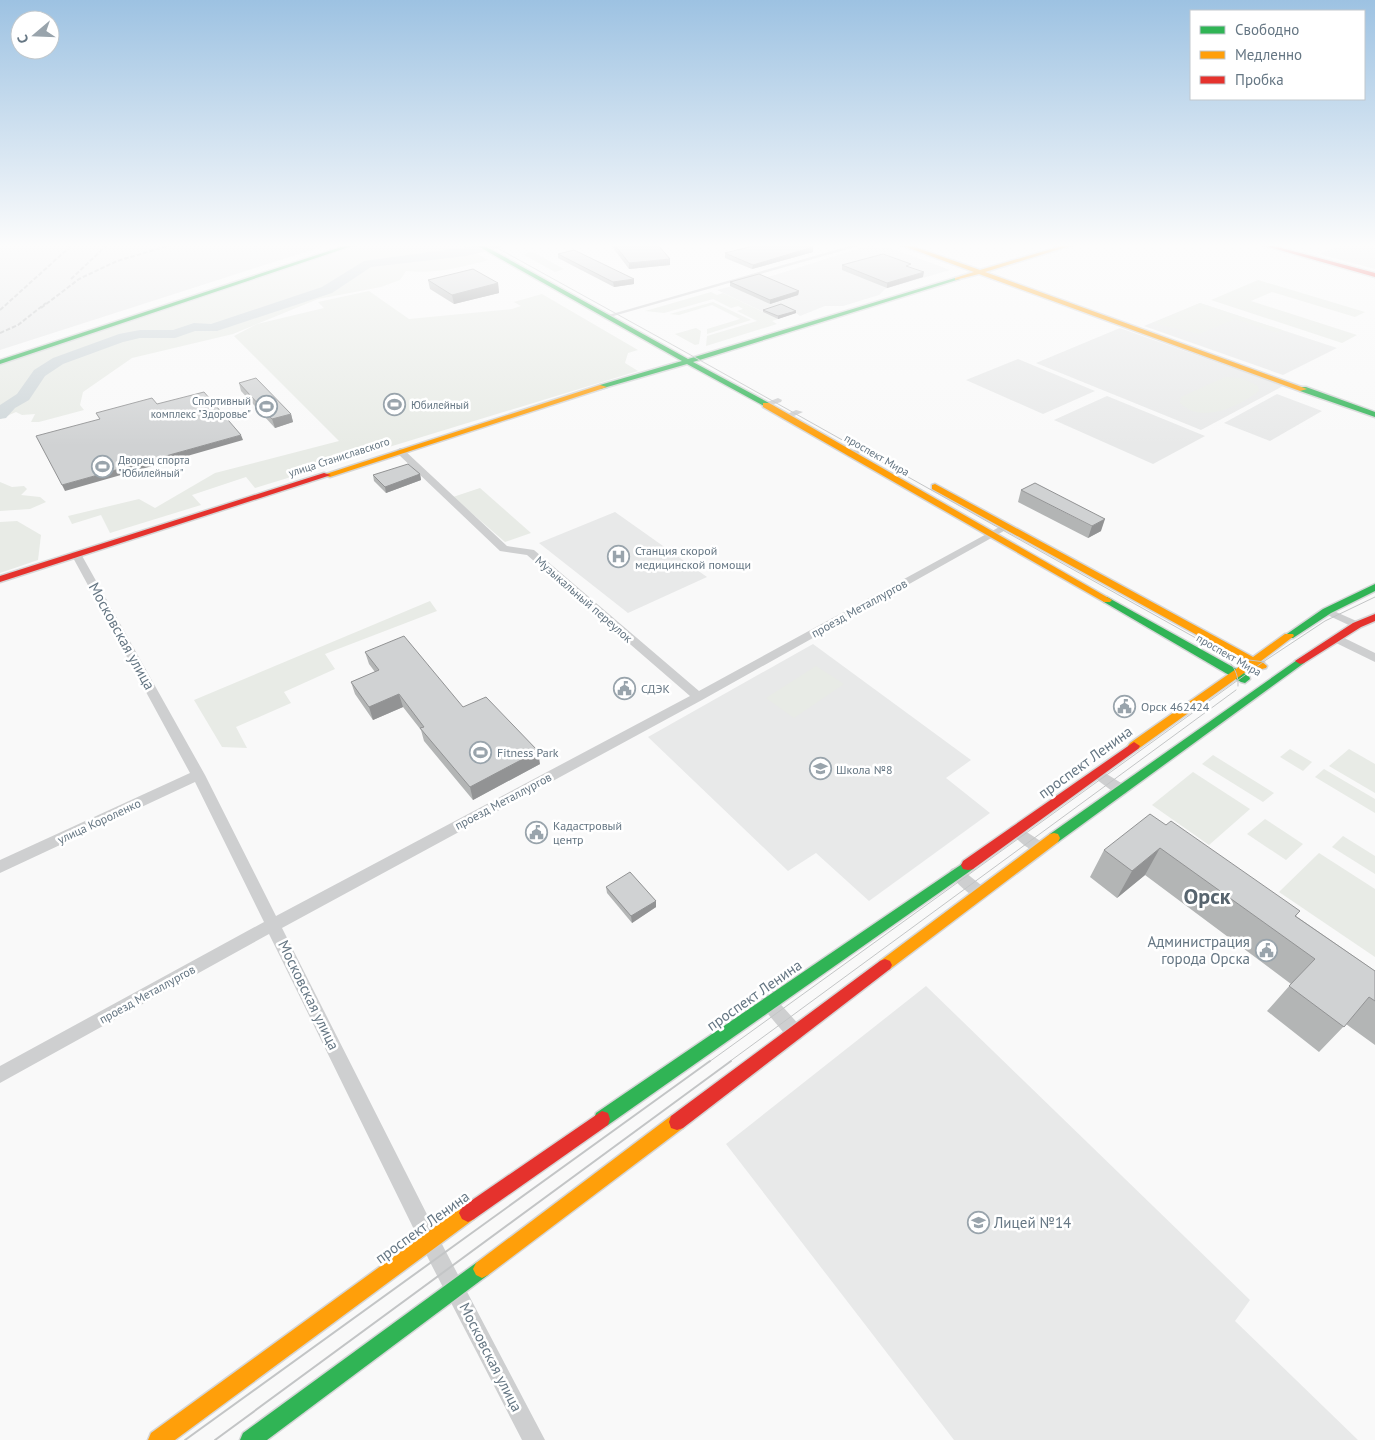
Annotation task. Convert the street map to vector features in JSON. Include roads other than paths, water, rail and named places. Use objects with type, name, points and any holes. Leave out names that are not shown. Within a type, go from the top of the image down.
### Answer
[{"type":"main road","points":[[0,362],[150,312]]},
{"type":"main road","name":"проспект Мира","points":[[602,312],[1262,688]]},
{"type":"main road","name":"проспект Мира","points":[[622,312],[881,457]]},
{"type":"main road","name":"улица Станиславского","points":[[0,579],[686,360],[843,312]]},
{"type":"main road","name":"улица Станиславского","points":[[686,360],[710,362],[866,312]]},
{"type":"main road","points":[[1090,312],[1375,415]]},
{"type":"main road","name":"проспект Мира","points":[[922,480],[1280,676]]},
{"type":"main road","name":"проспект Ленина","points":[[158,1440],[430,1239],[956,873],[1252,661],[1327,611],[1372,592]]},
{"type":"main road","points":[[250,1440],[455,1289],[1040,848],[1262,688],[1336,638],[1375,617]]},
{"type":"street","points":[[608,316],[621,312]]},
{"type":"street","points":[[764,405],[778,400]]},
{"type":"street","points":[[784,417],[799,412]]},
{"type":"street","points":[[849,454],[864,448]]},
{"type":"street","name":"Музыкальный переулок","points":[[400,451],[504,549],[530,552],[698,697]]},
{"type":"street","points":[[964,519],[979,512]]},
{"type":"street","name":"проезд Металлургов","points":[[0,1075],[274,924],[698,697],[1006,527]]},
{"type":"street","name":"Московская улица","points":[[76,554],[198,775],[455,1289],[534,1440]]},
{"type":"street","points":[[1055,571],[1072,562]]},
{"type":"street","points":[[1327,611],[1357,625]]},
{"type":"street","points":[[1336,638],[1375,658]]},
{"type":"street","points":[[1097,773],[1121,790]]},
{"type":"street","name":"улица Короленко","points":[[0,867],[198,775]]},
{"type":"street","points":[[1016,830],[1040,848]]},
{"type":"street","points":[[956,873],[981,893]]},
{"type":"street","points":[[769,1003],[795,1033]]},
{"type":"waterway","points":[[0,414],[9,405],[23,397],[39,373],[58,361],[119,338],[140,334],[175,334],[194,327],[212,328],[260,312]]},
{"type":"tram line","points":[[613,312],[1212,647],[1231,664],[1238,680]]},
{"type":"tram line","points":[[1263,662],[1325,621],[1375,597]]},
{"type":"tram line","points":[[1225,657],[1263,662]]},
{"type":"tram line","points":[[1238,680],[1263,662]]},
{"type":"tram line","points":[[709,1062],[1238,680]]},
{"type":"tram line","points":[[1238,680],[1238,686]]},
{"type":"tram line","points":[[729,1062],[1236,690]]},
{"type":"tram line","points":[[185,1440],[710,1061]]},
{"type":"tram line","points":[[215,1440],[731,1061]]},
{"type":"railway","points":[[0,333],[18,325],[34,312]]},
{"type":"place","name":"Юбилейный","points":[[395,405]]},
{"type":"place","name":"Спортивный комплекс \"Здоровье\"","points":[[267,407]]},
{"type":"place","name":"Дворец спорта \"Юбилейный\"","points":[[102,466]]},
{"type":"place","name":"Станция скорой медицинской помощи","points":[[619,557]]},
{"type":"place","name":"СДЭК","points":[[625,688]]},
{"type":"place","name":"Орск 462424","points":[[1125,706]]},
{"type":"place","name":"Fitness Park","points":[[481,752]]},
{"type":"place","name":"Школа №8","points":[[820,769]]},
{"type":"place","name":"Кадастровый центр","points":[[537,832]]},
{"type":"place","name":"Администрация города Орска","points":[[1266,950]]},
{"type":"place","name":"Лицей №14","points":[[978,1222]]},
{"type":"district","name":"Орск","points":[[1207,896]]}]
